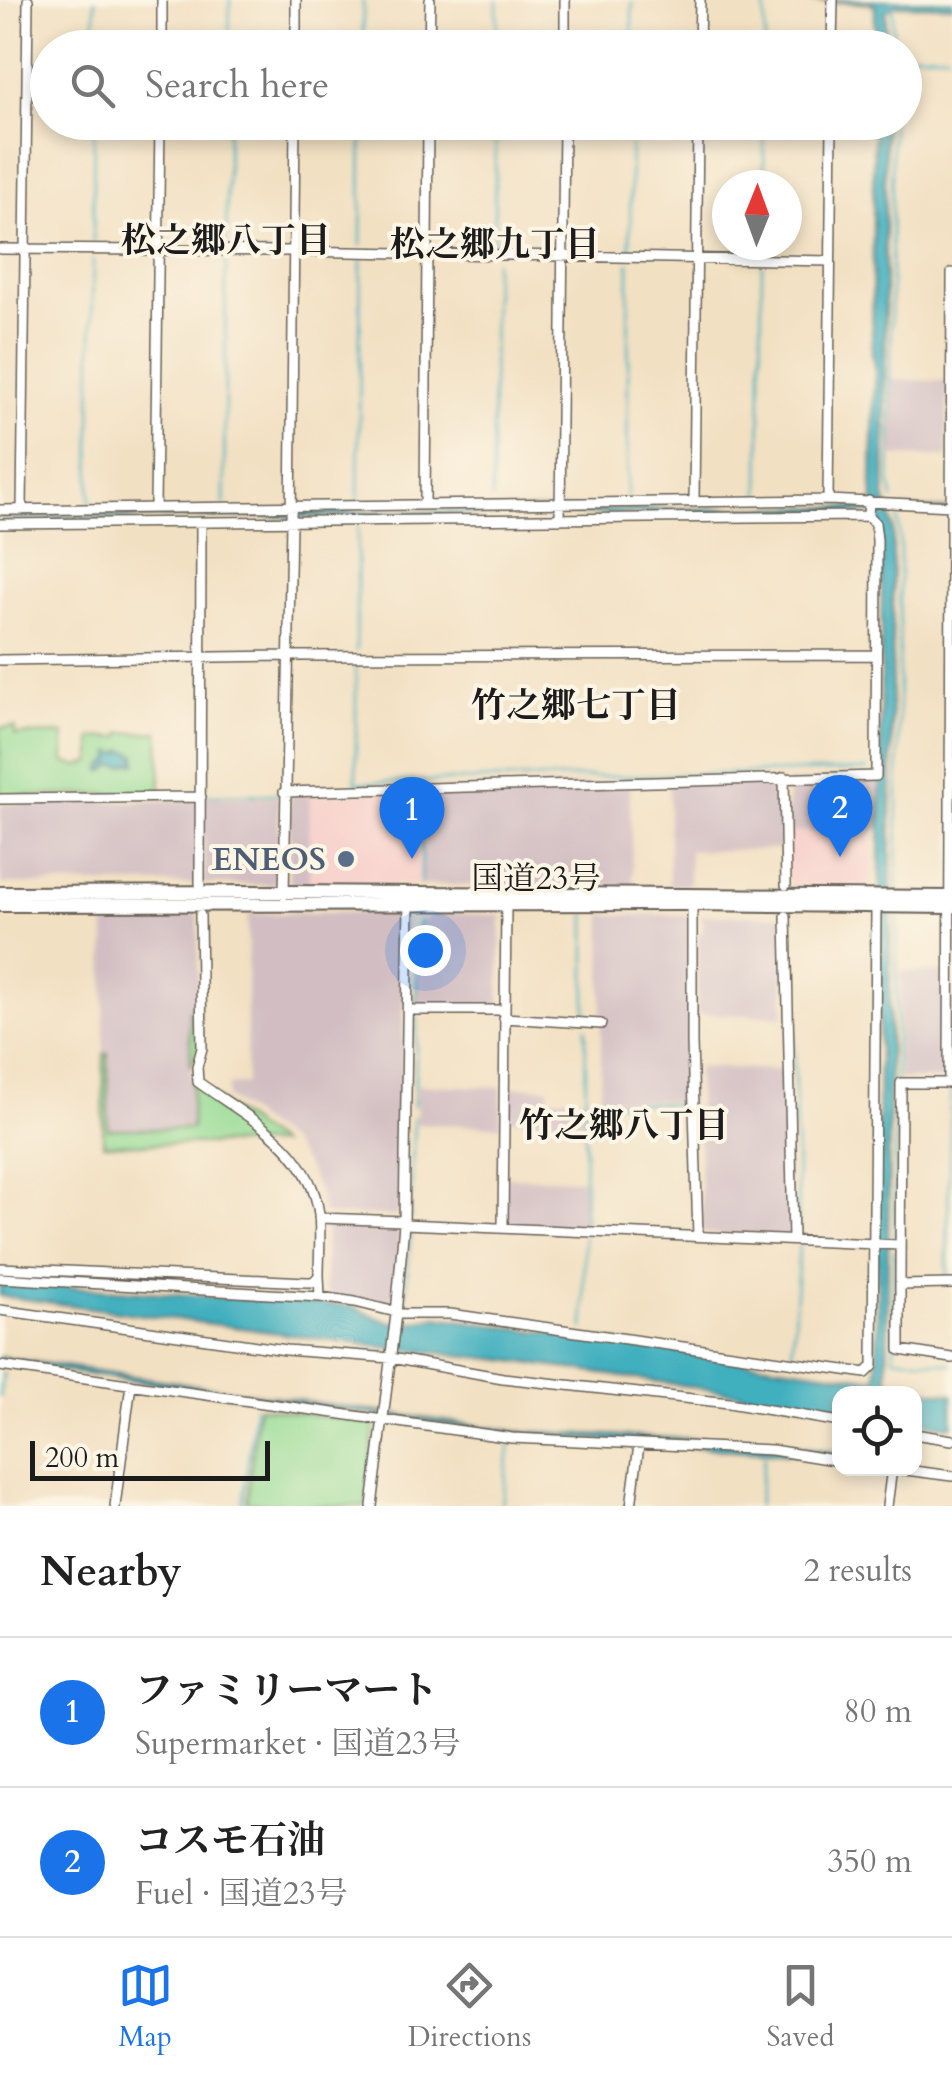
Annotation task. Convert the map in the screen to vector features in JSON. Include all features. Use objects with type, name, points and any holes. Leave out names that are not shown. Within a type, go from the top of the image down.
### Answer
[{"type":"highway","name":"国道23号","points":[[0,893],[877,903]]},
{"type":"highway","name":"国道23号","points":[[0,905],[284,899]]},
{"type":"highway","name":"国道23号","points":[[409,900],[506,905],[951,902]]},
{"type":"street","points":[[22,510],[28,0]]},
{"type":"street","points":[[162,0],[162,30]]},
{"type":"street","points":[[296,0],[296,30]]},
{"type":"street","points":[[429,30],[430,0]]},
{"type":"street","points":[[565,0],[565,30]]},
{"type":"street","points":[[699,30],[700,0]]},
{"type":"street","points":[[832,30],[833,2]]},
{"type":"street","points":[[155,508],[160,140]]},
{"type":"street","points":[[284,899],[295,140]]},
{"type":"street","points":[[425,505],[428,140]]},
{"type":"street","points":[[560,519],[564,140]]},
{"type":"street","points":[[694,502],[698,140]]},
{"type":"street","points":[[828,500],[832,140]]},
{"type":"street","points":[[0,249],[830,262]]},
{"type":"street","points":[[952,273],[951,1083],[901,1083],[896,1245],[900,1350],[952,1358]]},
{"type":"street","points":[[0,510],[828,500],[869,507]]},
{"type":"street","points":[[0,524],[560,519],[869,507],[889,503],[951,508]]},
{"type":"street","points":[[284,792],[876,776],[877,540],[869,507]]},
{"type":"street","points":[[200,523],[200,884]]},
{"type":"street","points":[[0,660],[876,655]]},
{"type":"street","points":[[784,777],[786,885]]},
{"type":"street","points":[[0,799],[202,796]]},
{"type":"street","points":[[372,1506],[404,1222],[409,900]]},
{"type":"street","points":[[0,1278],[320,1297],[396,1315],[450,1314],[866,1373],[873,1366],[877,903]]},
{"type":"street","points":[[692,904],[698,1236]]},
{"type":"street","points":[[503,1228],[506,905]]},
{"type":"street","points":[[200,915],[202,1048],[198,1082],[289,1148],[301,1164],[320,1218],[320,1297]]},
{"type":"street","points":[[786,916],[794,1240]]},
{"type":"street","points":[[408,1010],[601,1024]]},
{"type":"street","points":[[320,1218],[896,1245]]},
{"type":"street","points":[[0,1268],[308,1282],[319,1276]]},
{"type":"street","points":[[900,1285],[952,1284]]},
{"type":"street","points":[[0,1310],[286,1350],[391,1354],[503,1378],[729,1404],[832,1421]]},
{"type":"street","points":[[0,1366],[384,1415],[512,1438],[772,1450],[832,1459]]},
{"type":"street","points":[[115,1506],[131,1384]]},
{"type":"street","points":[[922,1435],[952,1440]]},
{"type":"street","points":[[631,1506],[639,1445]]},
{"type":"street","points":[[922,1473],[952,1476]]},
{"type":"street","points":[[887,1506],[890,1476]]},
{"type":"shaded area","points":[[892,380],[947,381],[947,457],[892,456]]},
{"type":"shaded area","points":[[880,779],[881,828],[788,832],[788,782]]},
{"type":"shaded area","points":[[780,780],[782,849],[689,851],[689,885],[669,885],[669,782]]},
{"type":"shaded area","points":[[629,784],[633,885],[420,885],[420,790]]},
{"type":"shaded area","points":[[420,790],[420,885],[309,885],[310,795]]},
{"type":"shaded area","points":[[290,795],[310,795],[309,885],[293,886],[289,880]]},
{"type":"shaded area","points":[[204,797],[279,797],[278,880],[272,885],[204,884]]},
{"type":"shaded area","points":[[198,800],[198,884],[0,884],[0,804]]},
{"type":"shaded area","points":[[873,831],[873,877],[869,886],[788,886],[788,832]]},
{"type":"shaded area","points":[[393,912],[405,924],[399,1211],[395,1216],[327,1215],[308,1168],[289,1143],[227,1097],[229,1085],[246,1084],[248,914]]},
{"type":"shaded area","points":[[105,913],[198,914],[198,1049],[191,1067],[192,1082],[278,1144],[103,1144]]},
{"type":"shaded area","points":[[432,913],[501,915],[499,1007],[417,1006],[419,925]]},
{"type":"shaded area","points":[[603,915],[689,915],[691,1102],[600,1099]]},
{"type":"shaded area","points":[[702,915],[783,916],[784,1016],[697,1014],[698,934],[702,933]]},
{"type":"shaded area","points":[[900,972],[946,972],[944,1075],[940,1079],[899,1079]]},
{"type":"shaded area","points":[[697,1067],[786,1070],[790,1238],[706,1233],[702,1229]]},
{"type":"shaded area","points":[[417,1085],[501,1087],[501,1126],[416,1124]]},
{"type":"shaded area","points":[[507,1087],[549,1087],[549,1098],[584,1098],[583,1121],[507,1119]]},
{"type":"shaded area","points":[[506,1177],[583,1179],[583,1229],[506,1226]]},
{"type":"shaded area","points":[[329,1225],[400,1229],[394,1302],[387,1305],[325,1291]]},
{"type":"green space","points":[[15,727],[15,735],[64,734],[64,762],[78,766],[92,762],[92,738],[159,732],[161,793],[0,796],[0,728]]},
{"type":"green space","points":[[198,1002],[198,1049],[191,1067],[189,1010]]},
{"type":"green space","points":[[104,1054],[108,1054],[108,1129],[191,1129],[192,1082],[278,1144],[103,1144]]},
{"type":"green space","points":[[258,1407],[375,1424],[366,1506],[247,1502]]},
{"type":"water","points":[[771,0],[952,1],[952,6],[897,5],[886,11],[886,30],[875,30],[875,7],[870,3]]},
{"type":"water","points":[[874,140],[885,140],[885,499],[888,507],[895,509],[952,509],[890,513],[893,528],[887,1377],[896,1386],[832,1386],[832,1407],[513,1361],[0,1296],[0,1282],[352,1306],[393,1322],[437,1317],[872,1379],[877,1376],[882,541],[877,514],[0,519],[0,515],[874,507]]},
{"type":"water","points":[[124,750],[136,754],[137,763],[112,765],[102,771],[112,759],[112,752],[120,754]]},
{"type":"water","points":[[0,1357],[513,1431],[763,1442],[832,1451],[832,1457],[511,1434],[0,1362]]},
{"type":"water","points":[[922,1390],[952,1394],[952,1426],[922,1423]]},
{"type":"waterway","points":[[95,0],[95,30]]},
{"type":"waterway","points":[[229,30],[230,0]]},
{"type":"waterway","points":[[363,0],[363,30]]},
{"type":"waterway","points":[[497,0],[497,30]]},
{"type":"waterway","points":[[632,3],[632,30]]},
{"type":"waterway","points":[[765,4],[765,30]]},
{"type":"waterway","points":[[893,7],[893,30]]},
{"type":"waterway","points":[[922,53],[948,54]]},
{"type":"waterway","points":[[93,242],[94,140]]},
{"type":"waterway","points":[[226,243],[228,140]]},
{"type":"waterway","points":[[361,245],[362,140]]},
{"type":"waterway","points":[[494,249],[496,140]]},
{"type":"waterway","points":[[630,251],[631,140]]},
{"type":"waterway","points":[[764,140],[764,170]]},
{"type":"waterway","points":[[892,140],[893,499]]},
{"type":"waterway","points":[[358,501],[361,259]]},
{"type":"waterway","points":[[90,504],[93,260]]},
{"type":"waterway","points":[[492,499],[494,261]]},
{"type":"waterway","points":[[224,504],[226,262]]},
{"type":"waterway","points":[[627,497],[629,263]]},
{"type":"waterway","points":[[760,497],[762,265]]},
{"type":"waterway","points":[[897,892],[898,519]]},
{"type":"waterway","points":[[356,651],[358,526]]},
{"type":"waterway","points":[[356,663],[356,783],[867,770]]},
{"type":"waterway","points":[[205,795],[278,794]]},
{"type":"waterway","points":[[421,885],[422,794]]},
{"type":"waterway","points":[[895,1240],[897,910]]},
{"type":"waterway","points":[[586,915],[586,1018]]},
{"type":"waterway","points":[[416,1003],[420,921]]},
{"type":"waterway","points":[[793,990],[798,1233]]},
{"type":"waterway","points":[[414,1106],[417,1017]]},
{"type":"waterway","points":[[584,1226],[586,1028]]},
{"type":"waterway","points":[[904,1090],[951,1089]]},
{"type":"waterway","points":[[947,1278],[951,1089]]},
{"type":"waterway","points":[[585,1101],[689,1105]]},
{"type":"waterway","points":[[410,1220],[414,1118]]},
{"type":"waterway","points":[[405,1304],[411,1230]]},
{"type":"waterway","points":[[584,1237],[584,1329]]},
{"type":"waterway","points":[[792,1357],[799,1246]]},
{"type":"waterway","points":[[894,1250],[894,1357],[952,1364]]},
{"type":"waterway","points":[[0,1397],[3,1373]]},
{"type":"waterway","points":[[242,1506],[255,1407]]},
{"type":"waterway","points":[[502,1506],[510,1443]]},
{"type":"waterway","points":[[758,1506],[764,1457]]},
{"type":"place","name":"コスモ石油","points":[[840,857]]},
{"type":"place","name":"ENEOS","points":[[346,859]]},
{"type":"place","name":"ファミリーマート","points":[[412,859]]},
{"type":"district","name":"松之郷八丁目","points":[[226,240]]},
{"type":"district","name":"松之郷九丁目","points":[[495,244]]},
{"type":"district","name":"竹之郷七丁目","points":[[576,705]]},
{"type":"district","name":"竹之郷八丁目","points":[[624,1125]]}]
